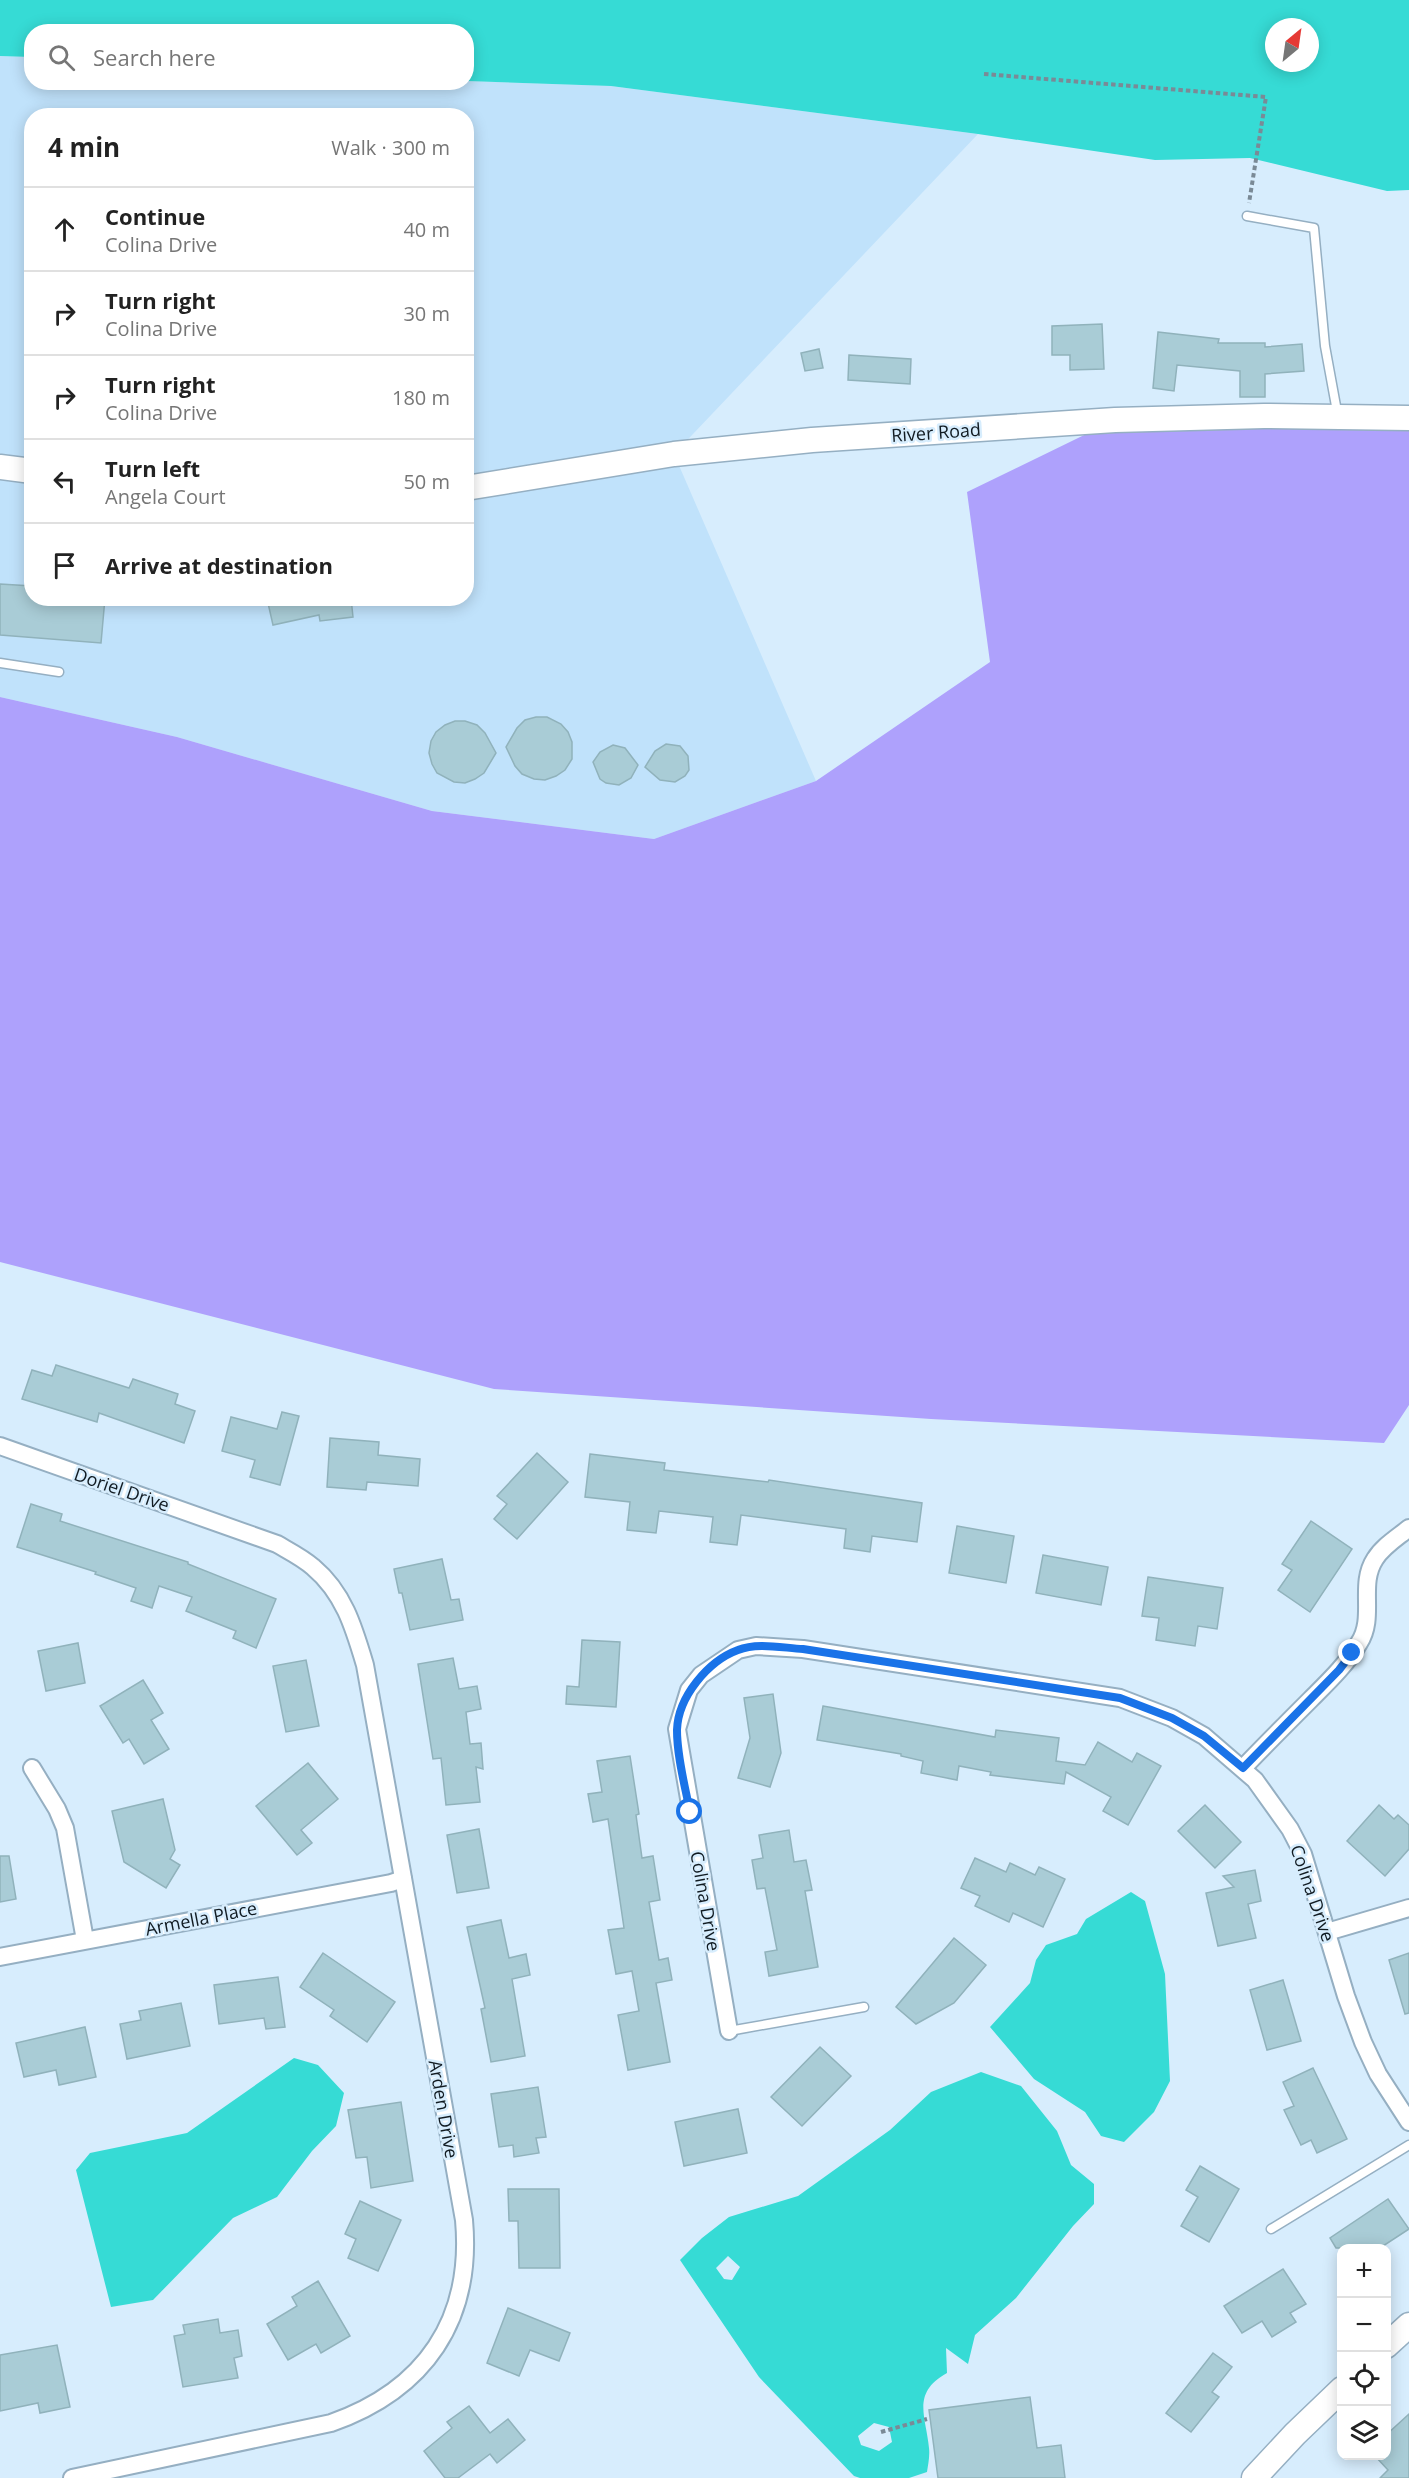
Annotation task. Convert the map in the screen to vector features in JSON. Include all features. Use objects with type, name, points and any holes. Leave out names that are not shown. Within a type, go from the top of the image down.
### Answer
[{"type":"main road","name":"River Road","points":[[474,487],[674,454],[812,440],[1116,420],[1333,416],[1409,418]]},
{"type":"main road","points":[[0,467],[24,470]]},
{"type":"main road","points":[[1391,2341],[1409,2325]]},
{"type":"main road","points":[[1254,2478],[1337,2393]]},
{"type":"street","name":"Doriel Drive","points":[[0,1446],[243,1532]]},
{"type":"street","points":[[1243,1768],[1339,1670],[1360,1643],[1366,1628],[1369,1573],[1375,1559],[1409,1528]]},
{"type":"street","name":"Arden Drive","points":[[72,2478],[331,2423],[358,2414],[399,2388],[422,2366],[454,2313],[465,2274],[466,2238],[365,1665],[355,1629],[345,1606],[330,1584],[312,1566],[277,1544],[243,1532]]},
{"type":"street","name":"Colina Drive","points":[[729,2031],[677,1729],[689,1690],[701,1675],[738,1650],[756,1646],[803,1649],[1120,1698],[1172,1718],[1204,1736],[1255,1780],[1290,1829],[1303,1854],[1346,1995],[1363,2042],[1378,2074],[1409,2122]]},
{"type":"street","points":[[32,1768],[57,1809],[65,1828],[85,1940]]},
{"type":"street","name":"Armella Place","points":[[0,1957],[402,1879]]},
{"type":"street","points":[[1327,1932],[1409,1908]]},
{"type":"lane","points":[[1247,216],[1314,228],[1324,346],[1336,406],[1333,416]]},
{"type":"lane","points":[[0,663],[59,672]]},
{"type":"lane","name":"Colina Drive","points":[[729,2031],[864,2007]]},
{"type":"lane","points":[[1271,2229],[1409,2145]]},
{"type":"path","points":[[984,74],[1266,97],[1247,216]]},
{"type":"path","points":[[881,2432],[927,2419]]},
{"type":"shaded area","points":[[0,0],[1409,0],[1409,190],[1387,191],[1250,158],[1155,160],[978,134],[611,86],[474,81],[474,24],[24,24],[24,57],[0,56]]},
{"type":"shaded area","points":[[0,56],[24,57],[24,90],[474,90],[474,81],[611,86],[978,134],[674,454],[816,781],[654,839],[432,811],[177,737],[0,697]]},
{"type":"shaded area","points":[[1409,418],[1409,1405],[1384,1443],[931,1419],[494,1389],[0,1262],[0,697],[177,737],[432,811],[654,839],[816,781],[990,662],[967,492],[1115,420]]},
{"type":"shaded area","points":[[1131,1892],[1145,1901],[1165,1974],[1170,2081],[1154,2112],[1124,2142],[1101,2136],[1085,2112],[1034,2079],[990,2027],[1030,1983],[1036,1960],[1046,1945],[1077,1934],[1086,1919]]},
{"type":"shaded area","points":[[294,2058],[318,2065],[344,2093],[336,2126],[312,2151],[277,2197],[233,2218],[153,2300],[111,2307],[76,2170],[90,2153],[187,2133]]},
{"type":"shaded area","points":[[981,2072],[1021,2086],[1057,2131],[1071,2165],[1094,2184],[1094,2204],[1073,2226],[1016,2298],[975,2335],[968,2364],[946,2348],[947,2373],[929,2389],[923,2406],[929,2451],[927,2472],[909,2478],[860,2478],[854,2476],[759,2377],[680,2260],[702,2238],[729,2217],[798,2196],[890,2130],[931,2092]],"holes":[[[728,2256],[740,2267],[732,2280],[724,2279],[716,2268]],[[874,2423],[889,2427],[892,2442],[879,2451],[861,2445],[858,2436]]]},
{"type":"building","points":[[1102,324],[1104,369],[1070,370],[1070,355],[1052,355],[1052,326]]},
{"type":"building","points":[[1158,332],[1219,339],[1218,343],[1265,343],[1265,347],[1302,344],[1304,371],[1265,374],[1265,397],[1240,397],[1240,371],[1177,365],[1174,391],[1153,388]]},
{"type":"building","points":[[819,349],[823,368],[805,371],[801,353]]},
{"type":"building","points":[[849,355],[911,359],[910,384],[848,380]]},
{"type":"building","points":[[0,584],[24,586],[24,606],[104,606],[101,643],[0,635]]},
{"type":"building","points":[[269,606],[352,606],[353,617],[320,621],[319,615],[273,625]]},
{"type":"building","points":[[547,717],[561,724],[568,732],[572,742],[572,759],[565,770],[545,780],[534,779],[522,774],[515,766],[506,747],[517,728],[525,720]]},
{"type":"building","points":[[455,721],[477,725],[485,733],[496,753],[484,773],[465,783],[454,782],[437,773],[429,753],[431,741],[436,732]]},
{"type":"building","points":[[666,744],[680,746],[688,756],[689,770],[685,776],[675,782],[660,780],[645,767],[655,751]]},
{"type":"building","points":[[613,745],[625,748],[638,765],[631,778],[619,785],[606,783],[600,779],[593,762],[600,752]]},
{"type":"building","points":[[56,1365],[129,1388],[133,1379],[178,1394],[175,1404],[195,1411],[184,1443],[99,1413],[97,1422],[22,1399],[32,1370],[52,1376]]},
{"type":"building","points":[[282,1412],[299,1416],[280,1485],[250,1477],[255,1460],[222,1451],[231,1417],[277,1429]]},
{"type":"building","points":[[330,1438],[379,1442],[378,1455],[420,1459],[418,1486],[367,1482],[366,1490],[327,1487]]},
{"type":"building","points":[[537,1453],[568,1482],[517,1539],[494,1519],[507,1504],[497,1496]]},
{"type":"building","points":[[590,1454],[665,1463],[664,1470],[768,1482],[769,1480],[922,1503],[917,1542],[872,1536],[870,1552],[844,1548],[846,1529],[741,1515],[737,1545],[710,1542],[713,1517],[659,1511],[656,1533],[627,1530],[630,1502],[585,1497]]},
{"type":"building","points":[[31,1504],[62,1514],[60,1521],[188,1562],[188,1564],[276,1599],[256,1648],[233,1638],[236,1631],[186,1611],[192,1597],[159,1586],[152,1608],[131,1601],[136,1588],[95,1574],[96,1572],[17,1547]]},
{"type":"building","points":[[1311,1521],[1352,1549],[1310,1612],[1278,1590],[1292,1570],[1282,1564]]},
{"type":"building","points":[[957,1526],[1014,1536],[1006,1583],[949,1573]]},
{"type":"building","points":[[1043,1555],[1108,1567],[1101,1605],[1036,1593]]},
{"type":"building","points":[[442,1559],[451,1600],[459,1599],[463,1620],[410,1630],[394,1569]]},
{"type":"building","points":[[1148,1577],[1223,1588],[1217,1629],[1198,1626],[1195,1646],[1156,1640],[1159,1618],[1142,1616]]},
{"type":"building","points":[[582,1640],[620,1642],[616,1707],[566,1704],[567,1686],[579,1687]]},
{"type":"building","points":[[78,1643],[85,1683],[46,1691],[38,1651]]},
{"type":"building","points":[[453,1658],[459,1689],[477,1686],[481,1709],[466,1712],[470,1744],[481,1743],[483,1769],[476,1767],[480,1802],[446,1805],[441,1758],[433,1759],[418,1664]]},
{"type":"building","points":[[306,1660],[319,1726],[286,1732],[273,1666]]},
{"type":"building","points":[[143,1680],[163,1713],[151,1720],[169,1749],[144,1764],[129,1739],[123,1743],[100,1706]]},
{"type":"building","points":[[773,1694],[781,1753],[770,1787],[738,1778],[750,1738],[744,1698]]},
{"type":"building","points":[[823,1706],[995,1737],[996,1730],[1059,1738],[1056,1761],[1085,1765],[1098,1742],[1132,1762],[1137,1753],[1161,1766],[1128,1825],[1103,1811],[1111,1797],[1066,1772],[1064,1784],[990,1775],[991,1772],[959,1766],[957,1780],[921,1773],[923,1761],[901,1756],[901,1754],[817,1740]]},
{"type":"building","points":[[630,1756],[639,1814],[636,1815],[642,1858],[653,1856],[660,1900],[649,1902],[659,1960],[668,1958],[672,1980],[656,1983],[670,2062],[628,2070],[618,2015],[639,2011],[632,1971],[616,1974],[608,1930],[624,1928],[608,1819],[593,1822],[588,1794],[602,1792],[597,1761]]},
{"type":"building","points":[[308,1763],[338,1799],[301,1830],[312,1843],[297,1855],[256,1806]]},
{"type":"building","points":[[163,1799],[175,1850],[170,1859],[180,1865],[166,1888],[124,1862],[112,1811]]},
{"type":"building","points":[[1205,1805],[1241,1842],[1215,1868],[1178,1831]]},
{"type":"building","points":[[1379,1805],[1394,1819],[1398,1815],[1409,1825],[1409,1849],[1385,1876],[1347,1841]]},
{"type":"building","points":[[479,1829],[489,1888],[457,1893],[447,1835]]},
{"type":"building","points":[[789,1830],[794,1862],[806,1860],[812,1890],[805,1891],[818,1967],[769,1976],[765,1952],[777,1950],[765,1888],[757,1889],[752,1860],[763,1858],[759,1835]]},
{"type":"building","points":[[0,1856],[9,1856],[16,1899],[0,1902]]},
{"type":"building","points":[[975,1858],[1006,1872],[1010,1863],[1035,1875],[1039,1867],[1065,1879],[1043,1927],[1013,1913],[1009,1922],[975,1906],[980,1896],[961,1888]]},
{"type":"building","points":[[1255,1870],[1261,1901],[1248,1904],[1256,1938],[1218,1946],[1206,1893],[1234,1887],[1223,1876]]},
{"type":"building","points":[[501,1920],[509,1958],[526,1954],[530,1975],[512,1979],[525,2056],[491,2062],[481,2009],[485,2008],[467,1927]]},
{"type":"building","points":[[954,1938],[986,1965],[954,2003],[916,2024],[896,2007]]},
{"type":"building","points":[[323,1953],[395,2002],[367,2042],[330,2016],[334,2010],[300,1987]]},
{"type":"building","points":[[1409,1953],[1409,2013],[1405,2014],[1389,1960]]},
{"type":"building","points":[[278,1977],[285,2027],[266,2029],[264,2018],[219,2024],[214,1985]]},
{"type":"building","points":[[1283,1980],[1301,2041],[1267,2050],[1250,1990]]},
{"type":"building","points":[[181,2003],[190,2046],[127,2059],[120,2024],[141,2020],[139,2011]]},
{"type":"building","points":[[85,2027],[96,2077],[59,2085],[56,2070],[24,2077],[16,2043]]},
{"type":"building","points":[[820,2047],[851,2076],[802,2126],[771,2097]]},
{"type":"building","points":[[1313,2068],[1347,2139],[1317,2153],[1311,2140],[1301,2145],[1284,2110],[1294,2106],[1283,2082]]},
{"type":"building","points":[[538,2087],[546,2137],[536,2138],[539,2153],[514,2157],[513,2145],[499,2147],[491,2094]]},
{"type":"building","points":[[401,2102],[413,2181],[371,2188],[367,2157],[356,2158],[348,2110]]},
{"type":"building","points":[[738,2109],[747,2153],[684,2166],[675,2122]]},
{"type":"building","points":[[1200,2166],[1239,2189],[1209,2242],[1181,2226],[1198,2197],[1186,2190]]},
{"type":"building","points":[[508,2189],[559,2189],[560,2268],[519,2268],[518,2221],[509,2221]]},
{"type":"building","points":[[1388,2199],[1409,2229],[1386,2244],[1337,2244],[1336,2248],[1330,2238]]},
{"type":"building","points":[[360,2201],[401,2220],[378,2271],[348,2258],[356,2239],[345,2234]]},
{"type":"building","points":[[1283,2269],[1306,2304],[1290,2313],[1296,2322],[1272,2337],[1262,2321],[1242,2333],[1224,2306]]},
{"type":"building","points":[[318,2281],[350,2336],[321,2353],[316,2344],[288,2360],[267,2324],[297,2306],[292,2297]]},
{"type":"building","points":[[508,2308],[570,2333],[559,2361],[530,2350],[519,2376],[487,2363]]},
{"type":"building","points":[[218,2319],[220,2333],[238,2330],[242,2356],[234,2358],[238,2378],[183,2387],[174,2336],[185,2334],[183,2325]]},
{"type":"building","points":[[57,2345],[70,2407],[40,2413],[38,2403],[0,2411],[0,2355]]},
{"type":"building","points":[[1213,2353],[1232,2367],[1212,2392],[1219,2397],[1191,2432],[1166,2413]]},
{"type":"building","points":[[1030,2397],[1037,2448],[1061,2445],[1065,2478],[938,2478],[929,2410]]},
{"type":"building","points":[[469,2406],[490,2433],[508,2419],[525,2440],[497,2463],[490,2454],[458,2478],[445,2478],[424,2451],[452,2428],[447,2422]]},
{"type":"building","points":[[1409,2414],[1409,2478],[1380,2478],[1388,2470],[1379,2460],[1391,2460],[1391,2430]]},
{"type":"route","points":[[690,1812],[677,1729],[681,1711],[689,1690],[701,1675],[738,1650],[756,1646],[803,1649],[1120,1698],[1172,1718],[1204,1736],[1243,1768],[1339,1670],[1352,1653]]}]
